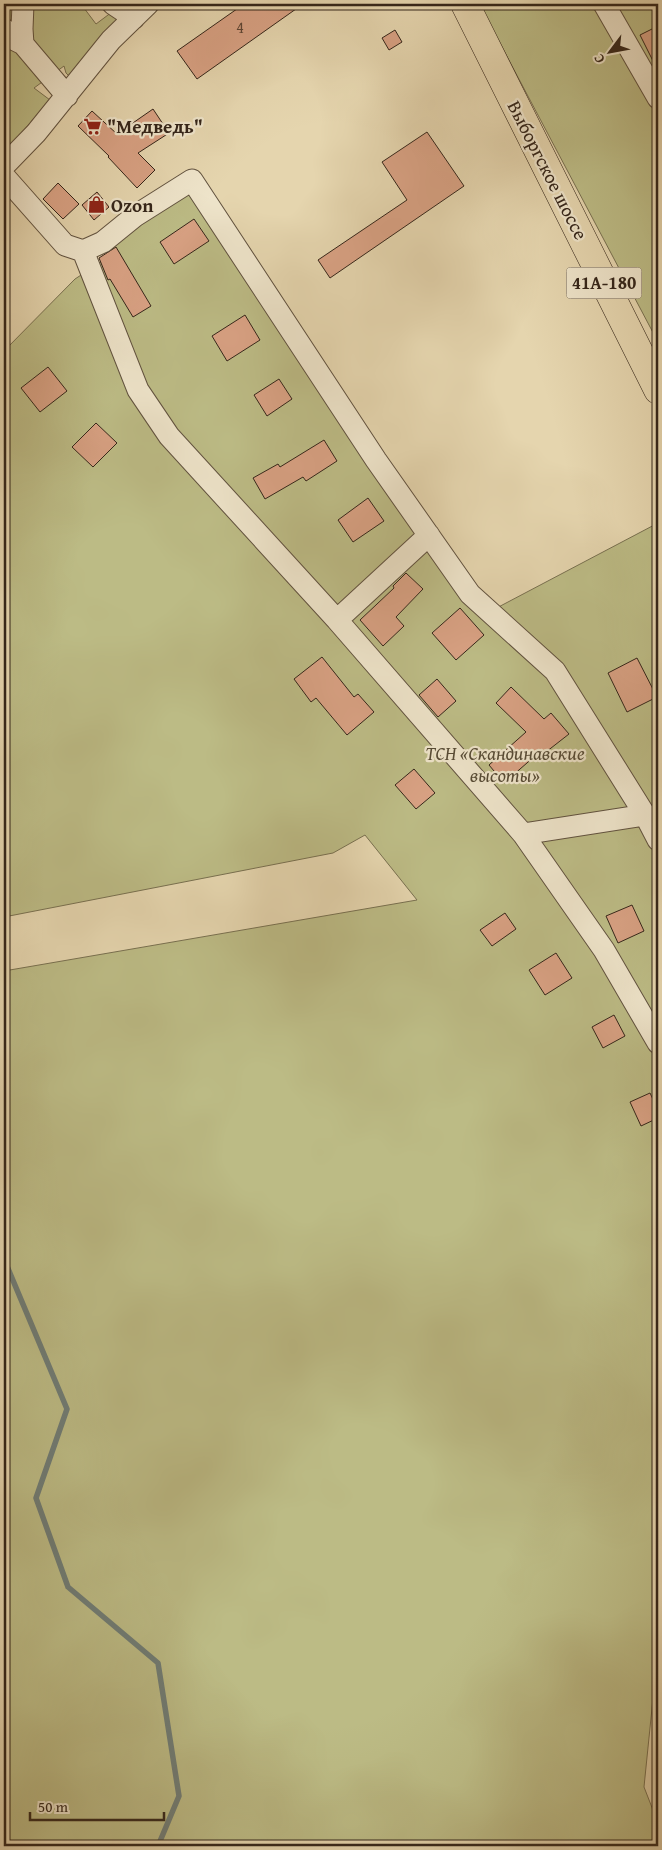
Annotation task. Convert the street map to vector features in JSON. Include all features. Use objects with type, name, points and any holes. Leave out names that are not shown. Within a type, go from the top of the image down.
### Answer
[{"type":"main road","name":"Выборгское шоссе","points":[[465,4],[658,390]]},
{"type":"street","points":[[23,4],[22,29],[24,44]]},
{"type":"street","points":[[113,4],[141,11]]},
{"type":"street","points":[[604,4],[658,98]]},
{"type":"street","points":[[4,166],[36,133],[111,40],[141,11]]},
{"type":"street","points":[[4,29],[15,40],[24,44],[67,96]]},
{"type":"street","points":[[4,176],[65,245],[83,251],[103,242],[135,216],[192,180],[376,460],[470,594],[555,670],[645,814],[658,840]]},
{"type":"street","points":[[83,251],[138,390],[169,436],[337,620],[523,834],[604,950],[658,1043]]},
{"type":"street","points":[[337,620],[428,535]]},
{"type":"street","points":[[523,834],[645,814]]},
{"type":"green space","points":[[4,4],[81,4],[96,24],[116,9],[121,17],[71,78],[66,73],[64,66],[34,88],[50,100],[4,153]]},
{"type":"green space","points":[[480,4],[658,4],[658,342],[493,30]]},
{"type":"green space","name":"ТСН «Скандинавские высоты»","points":[[192,180],[489,612],[658,523],[658,1649],[644,1787],[658,1823],[658,1846],[4,1846],[4,971],[417,900],[365,835],[333,853],[4,917],[4,351],[75,279],[101,262],[135,216]]},
{"type":"building","points":[[244,4],[303,4],[197,79],[177,51]]},
{"type":"building","points":[[658,26],[658,71],[640,35]]},
{"type":"building","points":[[395,30],[402,42],[389,50],[382,38]]},
{"type":"building","points":[[153,109],[169,133],[138,153],[155,170],[137,188],[109,156],[78,126],[92,111],[117,134]]},
{"type":"building","points":[[427,132],[464,186],[330,278],[318,260],[407,200],[382,162]]},
{"type":"building","points":[[58,183],[79,204],[63,219],[43,199]]},
{"type":"building","points":[[97,192],[109,207],[94,220],[82,205]]},
{"type":"building","points":[[194,219],[209,241],[174,264],[160,242]]},
{"type":"building","points":[[116,247],[151,306],[133,317],[110,279],[108,280],[99,258]]},
{"type":"building","points":[[245,315],[260,340],[227,361],[212,336]]},
{"type":"building","points":[[48,367],[67,391],[40,412],[21,388]]},
{"type":"building","points":[[279,379],[292,399],[267,416],[254,395]]},
{"type":"building","points":[[96,423],[117,443],[93,467],[72,447]]},
{"type":"building","points":[[324,440],[337,461],[306,481],[303,477],[265,499],[253,478],[278,464],[280,467]]},
{"type":"building","points":[[368,498],[384,521],[353,542],[338,520]]},
{"type":"building","points":[[406,573],[423,589],[396,617],[404,626],[383,646],[360,620],[394,588],[393,586]]},
{"type":"building","points":[[460,608],[484,635],[456,660],[432,633]]},
{"type":"building","points":[[322,657],[354,697],[358,694],[374,712],[347,735],[316,698],[311,702],[294,679]]},
{"type":"building","points":[[637,658],[657,697],[627,712],[608,673]]},
{"type":"building","points":[[437,679],[456,701],[438,717],[419,695]]},
{"type":"building","points":[[511,687],[544,719],[551,713],[569,734],[537,759],[535,756],[504,783],[489,765],[526,732],[496,703]]},
{"type":"building","points":[[414,769],[435,793],[416,809],[395,785]]},
{"type":"building","points":[[632,905],[644,931],[618,943],[606,916]]},
{"type":"building","points":[[505,913],[516,929],[492,946],[480,930]]},
{"type":"building","points":[[556,953],[572,978],[545,995],[529,970]]},
{"type":"building","points":[[614,1015],[625,1036],[603,1048],[592,1027]]},
{"type":"building","points":[[650,1093],[658,1110],[658,1118],[641,1126],[630,1102]]},
{"type":"waterway","points":[[4,1259],[67,1409],[36,1498],[68,1587],[158,1663],[179,1796],[158,1846]]},
{"type":"place","name":"\"Медведь\"","points":[[93,126]]},
{"type":"place","name":"Ozon","points":[[97,205]]}]
